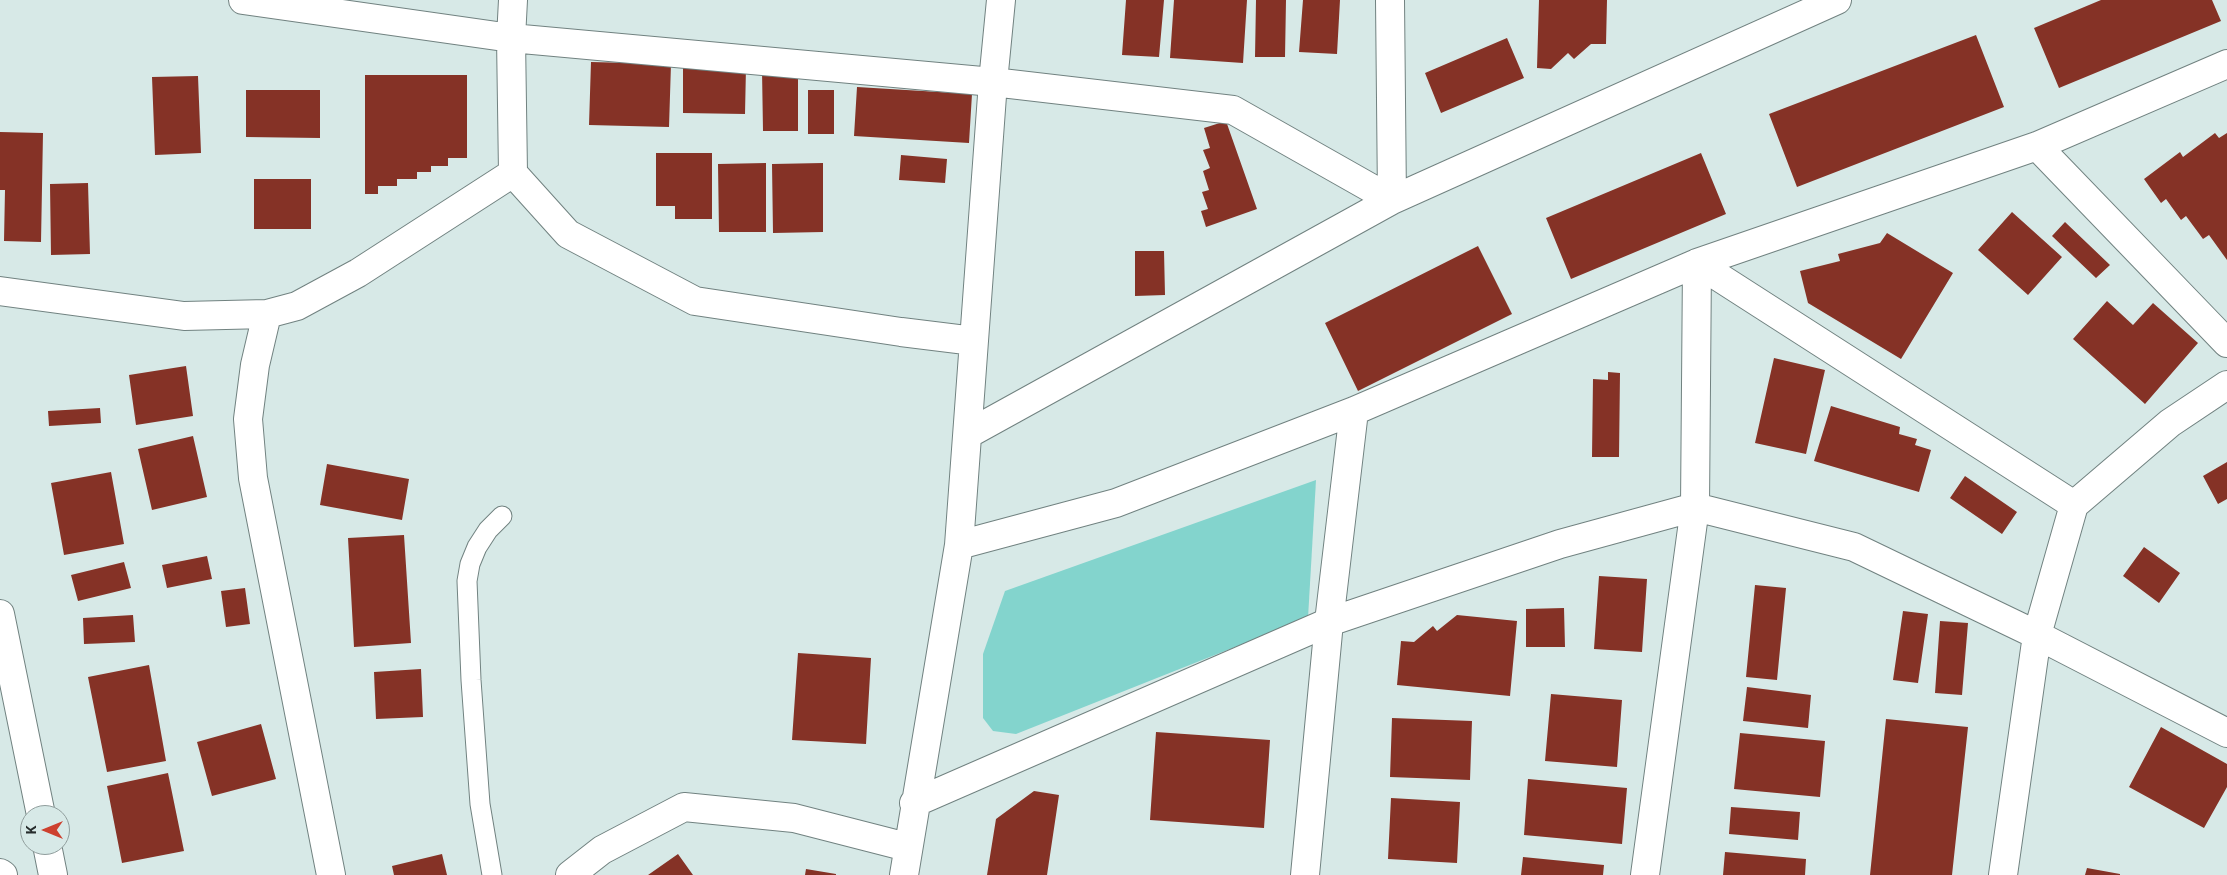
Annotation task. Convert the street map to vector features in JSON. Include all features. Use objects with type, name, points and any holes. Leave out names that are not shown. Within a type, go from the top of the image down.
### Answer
[{"type":"street","points":[[243,0],[511,38],[993,82],[1234,110],[1392,200]]},
{"type":"street","points":[[513,0],[511,38],[513,173],[568,234],[695,301],[974,341]]},
{"type":"street","points":[[904,875],[914,803],[959,545],[993,82],[1001,0]]},
{"type":"street","points":[[1390,0],[1392,200]]},
{"type":"street","points":[[968,434],[1392,200],[1837,0]]},
{"type":"street","points":[[959,545],[1116,503],[1354,411],[1697,263],[2037,146],[2227,64]]},
{"type":"street","points":[[2037,146],[2227,343]]},
{"type":"street","points":[[0,291],[184,316],[268,314],[297,306],[358,273],[513,173]]},
{"type":"street","points":[[1697,263],[2074,505]]},
{"type":"street","points":[[1645,875],[1695,507],[1697,263]]},
{"type":"street","points":[[268,314],[255,365],[248,419],[253,478],[331,875]]},
{"type":"street","points":[[2003,875],[2037,635],[2074,505],[2170,423],[2227,385]]},
{"type":"street","points":[[1305,875],[1329,622],[1354,411]]},
{"type":"street","points":[[914,803],[1329,622],[1560,544],[1695,507],[1854,547],[2037,635],[2227,733]]},
{"type":"street","points":[[0,614],[39,805]]},
{"type":"street","points":[[570,875],[602,850],[684,807],[794,818],[907,847]]},
{"type":"street","points":[[49,855],[53,875]]},
{"type":"lane","points":[[492,875],[480,804],[471,680],[467,582],[470,564],[477,547],[488,530],[502,516]]},
{"type":"shaded area","points":[[1316,480],[1308,618],[1016,734],[993,731],[983,718],[983,654],[1005,591]]},
{"type":"building","points":[[1126,0],[1164,0],[1159,57],[1122,55]]},
{"type":"building","points":[[1174,0],[1247,0],[1243,63],[1170,58]]},
{"type":"building","points":[[1256,0],[1286,0],[1285,57],[1255,57]]},
{"type":"building","points":[[1303,0],[1340,0],[1337,54],[1299,52]]},
{"type":"building","points":[[1539,0],[1607,0],[1606,44],[1591,44],[1574,59],[1568,53],[1551,69],[1537,68]]},
{"type":"building","points":[[2101,0],[2212,0],[2221,21],[2059,88],[2034,28]]},
{"type":"building","points":[[1976,35],[2004,107],[1797,187],[1769,114]]},
{"type":"building","points":[[1507,38],[1524,78],[1441,113],[1425,73]]},
{"type":"building","points":[[591,62],[671,64],[669,127],[589,125]]},
{"type":"building","points":[[683,66],[746,67],[745,114],[683,113]]},
{"type":"building","points":[[762,70],[798,70],[798,131],[763,131]]},
{"type":"building","points":[[365,75],[467,75],[467,158],[448,158],[448,166],[431,166],[431,172],[417,172],[417,179],[397,179],[397,186],[378,186],[378,194],[365,194]]},
{"type":"building","points":[[198,76],[201,153],[155,155],[152,77]]},
{"type":"building","points":[[857,87],[972,94],[969,143],[854,136]]},
{"type":"building","points":[[246,90],[320,90],[320,138],[246,137]]},
{"type":"building","points":[[808,90],[834,90],[834,134],[808,134]]},
{"type":"building","points":[[1226,121],[1257,209],[1206,227],[1201,211],[1208,209],[1202,192],[1209,190],[1203,171],[1210,168],[1203,150],[1210,148],[1204,128]]},
{"type":"building","points":[[0,132],[43,133],[41,242],[4,241],[5,190],[0,190]]},
{"type":"building","points":[[2215,133],[2219,138],[2227,133],[2227,260],[2209,235],[2203,239],[2186,216],[2181,220],[2166,199],[2161,203],[2144,179],[2180,152],[2183,157]]},
{"type":"building","points":[[656,153],[712,153],[712,219],[675,219],[675,206],[656,206]]},
{"type":"building","points":[[1701,153],[1726,214],[1571,279],[1546,218]]},
{"type":"building","points":[[901,155],[947,159],[945,183],[899,180]]},
{"type":"building","points":[[766,163],[766,232],[719,232],[718,164]]},
{"type":"building","points":[[823,163],[823,232],[773,233],[772,164]]},
{"type":"building","points":[[254,179],[311,179],[311,229],[254,229]]},
{"type":"building","points":[[88,183],[90,254],[51,255],[50,184]]},
{"type":"building","points":[[2012,212],[2062,257],[2028,295],[1978,250]]},
{"type":"building","points":[[2065,222],[2110,265],[2096,278],[2052,236]]},
{"type":"building","points":[[1887,233],[1953,273],[1901,359],[1808,303],[1800,271],[1840,261],[1838,254],[1880,243]]},
{"type":"building","points":[[1478,246],[1512,314],[1358,391],[1325,323]]},
{"type":"building","points":[[1135,251],[1164,251],[1165,295],[1135,296]]},
{"type":"building","points":[[2107,301],[2133,325],[2153,303],[2198,343],[2145,404],[2073,339]]},
{"type":"building","points":[[1774,358],[1825,370],[1806,454],[1755,443]]},
{"type":"building","points":[[186,366],[193,416],[136,425],[129,375]]},
{"type":"building","points":[[1608,372],[1620,373],[1619,457],[1592,457],[1593,379],[1608,380]]},
{"type":"building","points":[[1831,406],[1900,427],[1899,434],[1917,439],[1915,445],[1931,450],[1919,492],[1814,461]]},
{"type":"building","points":[[100,408],[101,423],[49,426],[48,411]]},
{"type":"building","points":[[193,436],[207,497],[152,510],[138,449]]},
{"type":"building","points":[[2227,462],[2227,499],[2218,504],[2203,476]]},
{"type":"building","points":[[327,464],[409,479],[402,520],[320,505]]},
{"type":"building","points":[[111,472],[124,544],[64,555],[51,483]]},
{"type":"building","points":[[1965,476],[2017,512],[2002,534],[1950,498]]},
{"type":"building","points":[[404,535],[411,643],[354,647],[348,538]]},
{"type":"building","points":[[2144,547],[2180,573],[2159,603],[2123,576]]},
{"type":"building","points":[[207,556],[212,579],[167,588],[162,565]]},
{"type":"building","points":[[124,562],[131,588],[78,601],[71,575]]},
{"type":"building","points":[[1599,576],[1647,579],[1642,652],[1594,649]]},
{"type":"building","points":[[1755,585],[1786,588],[1777,680],[1746,677]]},
{"type":"building","points":[[245,588],[250,624],[226,627],[221,591]]},
{"type":"building","points":[[1564,608],[1565,647],[1526,647],[1526,609]]},
{"type":"building","points":[[1903,611],[1928,614],[1918,683],[1893,680]]},
{"type":"building","points":[[133,615],[135,642],[84,644],[83,618]]},
{"type":"building","points":[[1457,615],[1517,621],[1510,696],[1397,685],[1401,641],[1414,642],[1433,626],[1437,631]]},
{"type":"building","points":[[1940,621],[1968,623],[1962,695],[1935,693]]},
{"type":"building","points":[[798,653],[871,658],[866,744],[792,740]]},
{"type":"building","points":[[149,665],[166,761],[107,772],[88,677]]},
{"type":"building","points":[[421,669],[423,717],[376,719],[374,672]]},
{"type":"building","points":[[1747,687],[1811,695],[1808,728],[1743,721]]},
{"type":"building","points":[[1551,694],[1622,700],[1617,767],[1545,761]]},
{"type":"building","points":[[1392,718],[1472,721],[1470,780],[1390,777]]},
{"type":"building","points":[[1886,719],[1968,727],[1952,875],[1870,875]]},
{"type":"building","points":[[261,724],[276,779],[212,796],[197,742]]},
{"type":"building","points":[[2161,727],[2227,764],[2227,787],[2204,828],[2129,787]]},
{"type":"building","points":[[1156,732],[1270,740],[1264,828],[1150,820]]},
{"type":"building","points":[[1740,733],[1825,741],[1820,797],[1734,789]]},
{"type":"building","points":[[168,773],[184,851],[122,863],[107,786]]},
{"type":"building","points":[[1528,779],[1627,788],[1622,844],[1524,835]]},
{"type":"building","points":[[1034,791],[1059,795],[1047,875],[987,875],[996,819]]},
{"type":"building","points":[[1391,798],[1460,802],[1457,863],[1388,859]]},
{"type":"building","points":[[1731,807],[1800,812],[1798,840],[1729,834]]},
{"type":"building","points":[[1725,852],[1806,859],[1805,875],[1723,875]]},
{"type":"building","points":[[442,854],[447,875],[394,875],[392,866]]},
{"type":"building","points":[[678,854],[693,875],[648,875]]},
{"type":"building","points":[[1523,857],[1604,865],[1603,875],[1521,875]]},
{"type":"building","points":[[2087,868],[2120,874],[2120,875],[2085,875]]},
{"type":"building","points":[[806,869],[836,874],[836,875],[805,875]]}]
